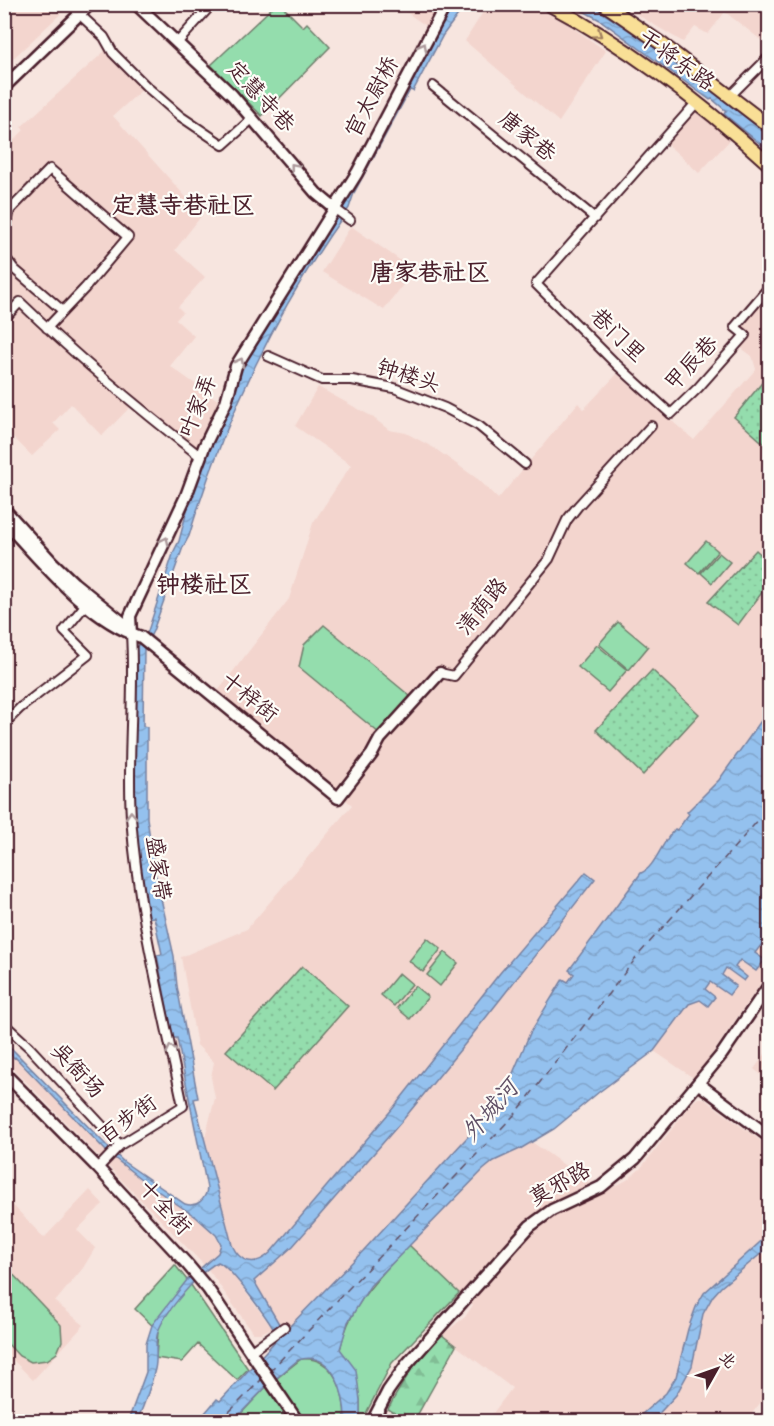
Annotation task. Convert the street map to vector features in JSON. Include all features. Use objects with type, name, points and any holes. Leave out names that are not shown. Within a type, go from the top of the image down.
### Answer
[{"type":"main road","name":"干将东路","points":[[548,4],[592,29],[697,102],[770,165]]},
{"type":"main road","name":"干将东路","points":[[604,4],[770,127]]},
{"type":"street","points":[[4,80],[80,10],[90,4]]},
{"type":"street","name":"定慧寺巷","points":[[136,4],[232,95],[316,193],[347,218]]},
{"type":"street","points":[[177,43],[212,4]]},
{"type":"street","name":"官太尉桥","points":[[336,209],[446,4]]},
{"type":"street","points":[[4,87],[80,10]]},
{"type":"street","points":[[80,10],[104,37],[113,53],[146,86],[180,116],[223,145],[253,118]]},
{"type":"street","points":[[731,96],[770,56]]},
{"type":"street","name":"唐家巷","points":[[434,86],[595,218]]},
{"type":"street","points":[[595,218],[697,102]]},
{"type":"street","points":[[4,235],[7,209],[50,169],[128,237],[47,328]]},
{"type":"street","name":"叶家弄","points":[[141,638],[130,616],[186,496],[226,402],[236,366],[336,209]]},
{"type":"street","name":"巷门里","points":[[595,218],[536,284],[616,364],[671,414]]},
{"type":"street","points":[[4,256],[14,269],[63,311]]},
{"type":"street","name":"甲辰巷","points":[[671,414],[698,388],[745,335],[735,327],[770,286]]},
{"type":"street","points":[[4,319],[20,302],[146,415],[201,457]]},
{"type":"street","name":"钟楼头","points":[[268,356],[322,380],[352,380],[394,388],[445,408],[479,426],[525,464]]},
{"type":"street","name":"清荫路","points":[[338,798],[372,754],[380,739],[440,673],[453,676],[549,560],[567,520],[651,426]]},
{"type":"street","name":"十梓街","points":[[4,509],[74,583],[338,798]]},
{"type":"street","name":"十梓街","points":[[4,521],[57,579],[86,604],[141,638]]},
{"type":"street","points":[[4,724],[20,708],[88,656],[64,631],[86,604]]},
{"type":"street","name":"盛家带","points":[[141,638],[133,663],[131,814],[134,849],[145,924],[183,1106]]},
{"type":"street","name":"莫邪路","points":[[372,1422],[388,1391],[407,1365],[530,1226],[541,1216],[601,1187],[635,1159],[726,1049],[770,984]]},
{"type":"street","name":"吴衙场","points":[[4,1024],[29,1047],[118,1148]]},
{"type":"street","name":"十全街","points":[[5,1075],[98,1168],[196,1275],[298,1422]]},
{"type":"street","points":[[699,1084],[770,1137]]},
{"type":"street","name":"百步街","points":[[98,1168],[118,1148],[183,1106]]},
{"type":"street","points":[[251,1354],[284,1327]]},
{"type":"shaded area","points":[[10,4],[70,5],[5,66],[5,9]]},
{"type":"shaded area","points":[[488,4],[531,5],[566,23],[606,51],[559,122],[465,41]]},
{"type":"shaded area","points":[[396,5],[441,5],[429,28]]},
{"type":"shaded area","points":[[621,5],[769,5],[769,32],[761,40],[725,12],[708,34],[695,27],[683,42]]},
{"type":"shaded area","points":[[106,50],[122,61],[145,87],[113,116],[202,215],[175,250],[205,277],[178,307],[183,312],[176,320],[194,336],[170,366],[219,401],[197,454],[134,403],[102,436],[71,404],[53,423],[60,430],[32,456],[9,433],[5,437],[5,149],[24,130],[21,127]]},
{"type":"shaded area","points":[[693,110],[731,139],[699,173],[667,144]]},
{"type":"shaded area","points":[[351,226],[414,270],[384,310],[322,272]]},
{"type":"shaded area","points":[[769,292],[769,722],[763,718],[719,780],[688,812],[689,814],[657,854],[649,868],[641,873],[570,969],[574,973],[568,982],[563,980],[539,1016],[522,1048],[505,1092],[485,1118],[350,1265],[286,1330],[282,1329],[237,1257],[232,1245],[205,1138],[215,1098],[211,1077],[214,1062],[197,1045],[181,957],[247,929],[352,805],[218,691],[289,599],[313,523],[351,465],[295,426],[318,387],[371,416],[389,430],[406,433],[434,448],[479,480],[498,499],[578,403],[584,409],[617,374],[694,440],[756,369],[752,356],[740,347],[748,336],[739,328]]},
{"type":"shaded area","points":[[761,945],[769,949],[769,971],[695,1079],[654,1051],[689,1004],[700,1000],[708,1005],[705,989],[710,981],[722,975],[726,968],[735,967],[740,960],[756,971],[755,953]]},
{"type":"shaded area","points":[[4,1049],[13,1058],[15,1057],[97,1142],[146,1183],[211,1230],[221,1245],[217,1254],[204,1265],[5,1060]]},
{"type":"shaded area","points":[[769,1049],[769,1081],[754,1069]]},
{"type":"shaded area","points":[[698,1098],[703,1098],[769,1147],[769,1408],[761,1402],[746,1421],[487,1421],[512,1388],[442,1335],[465,1317],[473,1305],[409,1245],[483,1170],[494,1161],[532,1142],[601,1194],[627,1180],[640,1169]]},
{"type":"shaded area","points":[[90,1190],[103,1204],[77,1230],[95,1248],[83,1268],[55,1302],[84,1325],[33,1380],[5,1352],[5,1202],[7,1199],[44,1238]]},
{"type":"shaded area","points":[[217,1262],[227,1267],[272,1328],[261,1333],[253,1333],[208,1269]]},
{"type":"green space","points":[[275,5],[281,5],[303,27],[307,23],[330,47],[262,116],[211,65]]},
{"type":"green space","points":[[769,374],[769,448],[734,417]]},
{"type":"green space","points":[[706,541],[718,551],[699,573],[687,563]]},
{"type":"green space","points":[[756,550],[769,562],[769,583],[738,625],[708,602]]},
{"type":"green space","points":[[719,553],[730,562],[712,583],[701,573]]},
{"type":"green space","points":[[618,622],[648,647],[629,670],[599,644]]},
{"type":"green space","points":[[324,625],[410,696],[379,733],[299,667],[304,645]]},
{"type":"green space","points":[[597,645],[627,670],[608,692],[578,667]]},
{"type":"green space","points":[[652,670],[699,714],[643,775],[596,730]]},
{"type":"green space","points":[[427,938],[441,949],[423,972],[409,961]]},
{"type":"green space","points":[[445,952],[458,963],[440,986],[427,975]]},
{"type":"green space","points":[[302,966],[348,1006],[273,1091],[226,1051]]},
{"type":"green space","points":[[399,973],[412,984],[394,1006],[381,995]]},
{"type":"green space","points":[[415,986],[428,997],[410,1019],[397,1008]]},
{"type":"green space","points":[[409,1245],[459,1293],[392,1363],[360,1421],[360,1400],[355,1370],[340,1350],[344,1334],[350,1319],[367,1293]]},
{"type":"green space","points":[[175,1265],[248,1369],[237,1380],[198,1344],[182,1362],[156,1358],[158,1331],[135,1309]]},
{"type":"green space","points":[[5,1266],[61,1325],[62,1341],[57,1353],[47,1360],[31,1362],[19,1356],[5,1341]]},
{"type":"green space","points":[[442,1335],[456,1346],[414,1421],[407,1421],[388,1409],[419,1359]]},
{"type":"green space","points":[[301,1359],[313,1360],[330,1370],[340,1389],[345,1421],[233,1422],[266,1387]]},
{"type":"water","name":"外城河","points":[[452,5],[463,5],[463,8],[443,35],[413,91],[410,90],[354,193],[349,208],[299,284],[255,365],[219,450],[189,536],[144,649],[143,726],[147,727],[147,818],[155,872],[174,956],[177,986],[198,1098],[194,1099],[232,1245],[239,1256],[253,1261],[270,1253],[394,1107],[500,973],[586,872],[595,879],[402,1121],[293,1246],[254,1281],[282,1329],[286,1330],[363,1251],[485,1118],[505,1092],[530,1033],[563,979],[568,982],[574,974],[569,970],[641,873],[650,866],[670,834],[675,829],[677,830],[689,814],[687,812],[719,780],[763,718],[770,722],[770,949],[768,951],[761,945],[755,953],[765,960],[756,971],[740,960],[735,967],[747,977],[744,981],[726,968],[722,975],[736,986],[729,995],[710,982],[705,989],[715,997],[708,1006],[700,1000],[689,1004],[654,1051],[554,1129],[494,1161],[483,1170],[370,1286],[348,1322],[340,1349],[356,1370],[360,1421],[345,1421],[343,1399],[335,1377],[321,1361],[311,1358],[298,1360],[266,1387],[233,1421],[198,1421],[217,1399],[220,1401],[278,1338],[251,1297],[232,1274],[218,1262],[193,1283],[162,1324],[157,1336],[155,1369],[147,1395],[137,1421],[128,1421],[146,1372],[146,1344],[152,1325],[187,1280],[218,1253],[221,1244],[216,1235],[196,1217],[146,1183],[108,1153],[5,1049],[4,1039],[6,1045],[124,1162],[185,1204],[197,1204],[203,1199],[207,1188],[177,1038],[173,1038],[157,955],[162,954],[154,917],[146,918],[142,896],[145,895],[136,828],[134,650],[147,634],[179,541],[199,465],[236,389],[242,367],[262,328]]},
{"type":"water","points":[[572,5],[591,5],[690,72],[769,136],[769,151],[724,114],[726,111],[712,99],[710,100],[600,20]]},
{"type":"water","points":[[769,1234],[769,1247],[713,1296],[703,1314],[692,1366],[676,1395],[652,1421],[634,1421],[666,1393],[676,1377],[688,1329],[704,1293]]},
{"type":"ferry route","points":[[269,1372],[517,1112],[640,953],[770,807]]},
{"type":"ferry route","points":[[219,1422],[263,1378]]},
{"type":"district","name":"定慧寺巷社区","points":[[183,208]]},
{"type":"district","name":"唐家巷社区","points":[[430,275]]},
{"type":"district","name":"钟楼社区","points":[[204,587]]}]
